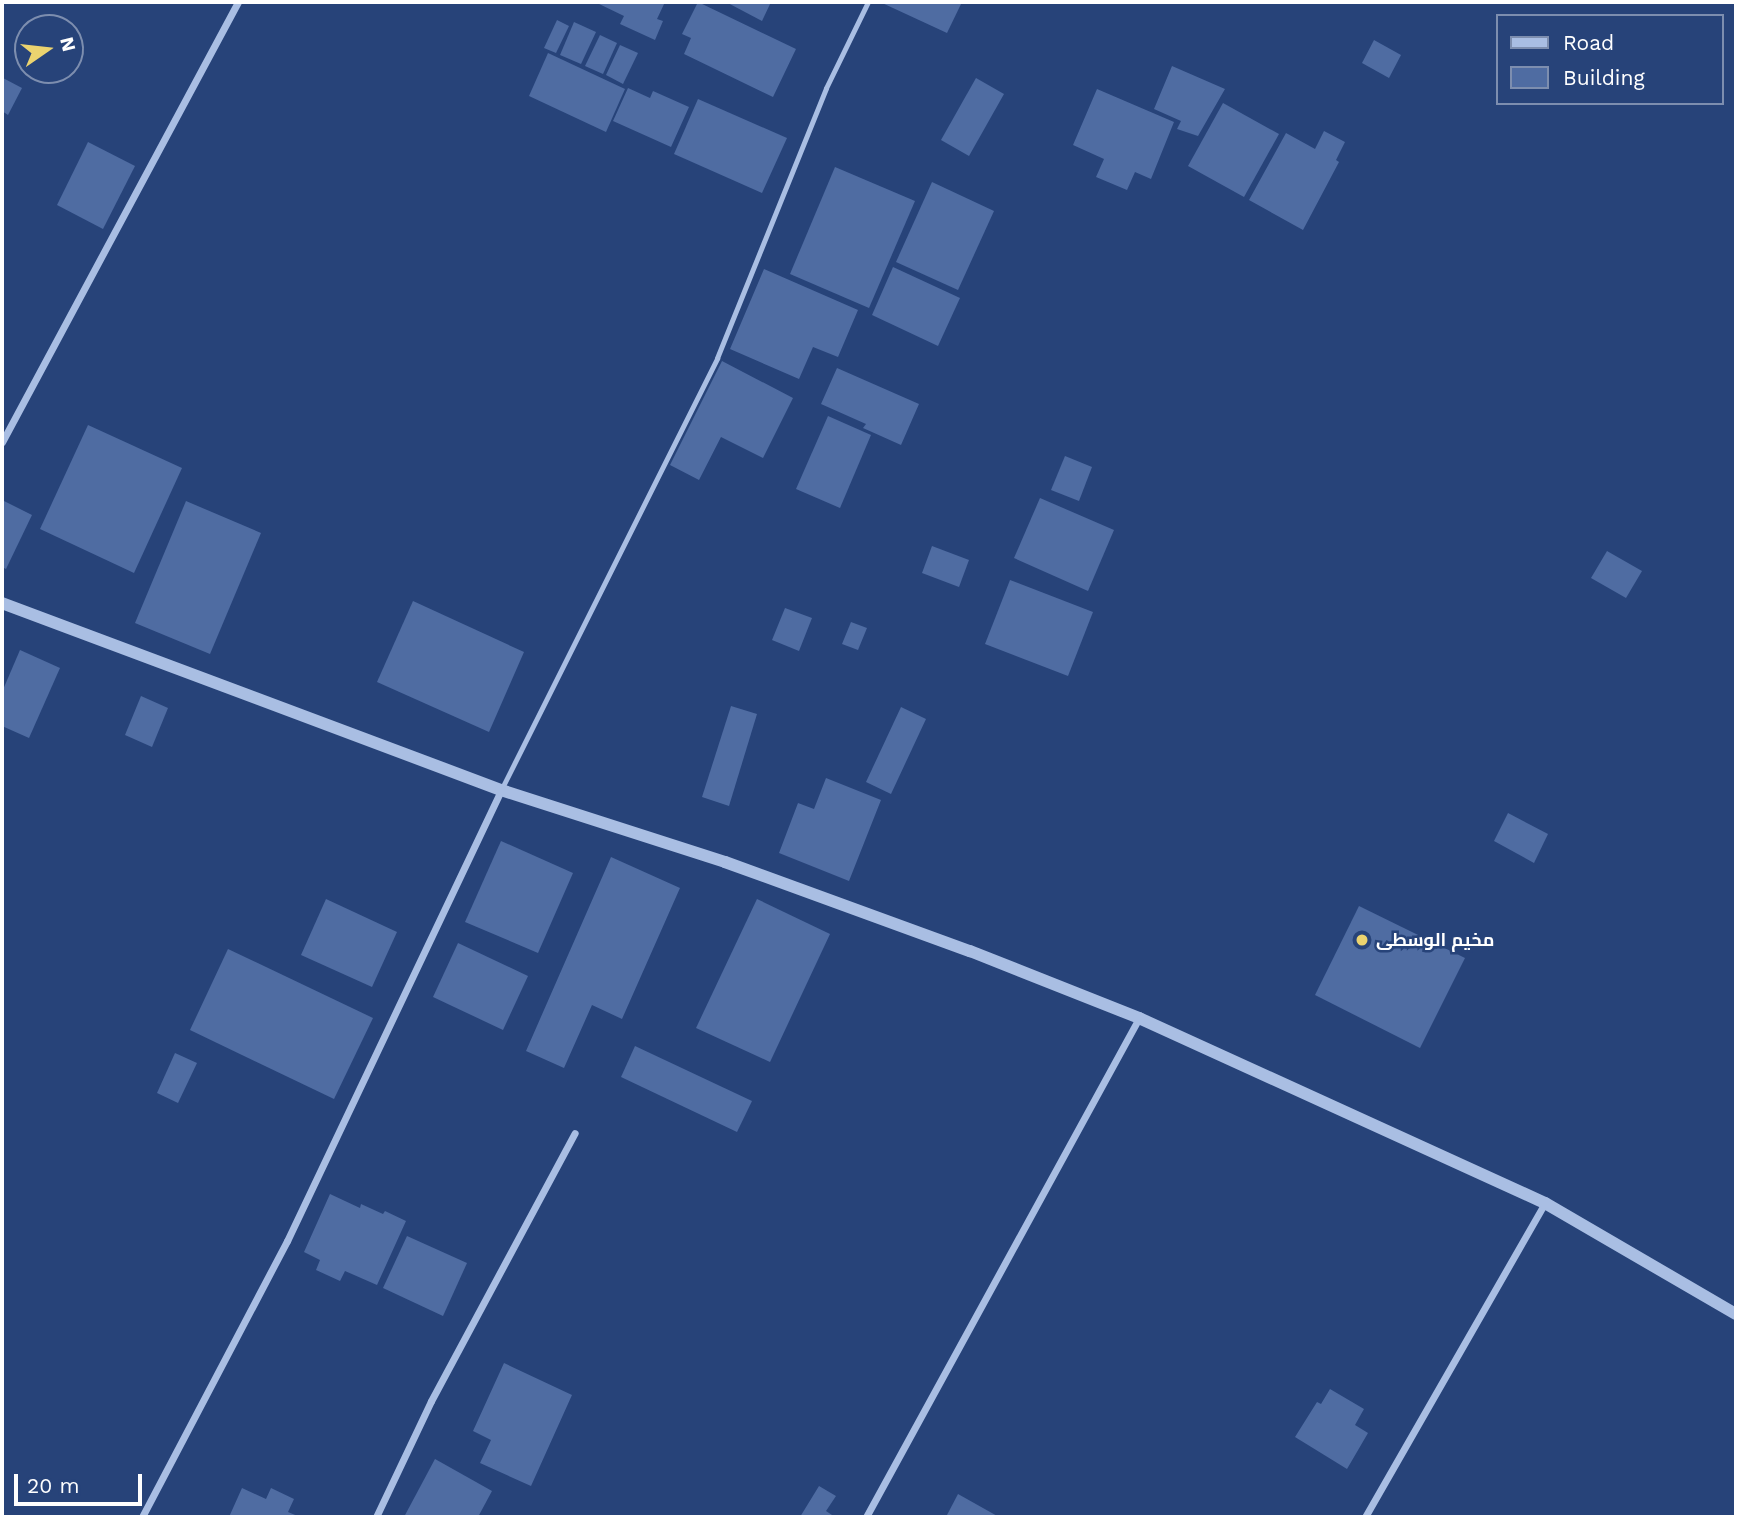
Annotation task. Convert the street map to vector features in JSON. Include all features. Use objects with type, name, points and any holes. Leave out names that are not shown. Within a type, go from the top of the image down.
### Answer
[{"type":"street","points":[[2,442],[238,2]]},
{"type":"street","points":[[2,603],[502,790],[725,862],[970,951],[1139,1017],[1545,1203],[1736,1314]]},
{"type":"street","points":[[142,1517],[287,1241],[502,790]]},
{"type":"street","points":[[866,1517],[1139,1017]]},
{"type":"street","points":[[376,1517],[431,1401],[575,1133]]},
{"type":"street","points":[[1364,1517],[1545,1203]]},
{"type":"lane","points":[[502,790],[717,358],[826,88],[868,2]]},
{"type":"building","points":[[595,2],[665,2],[657,19],[663,21],[655,40],[620,24],[624,16]]},
{"type":"building","points":[[698,2],[796,49],[773,97],[684,54],[691,38],[682,34]]},
{"type":"building","points":[[726,2],[771,2],[762,21]]},
{"type":"building","points":[[880,2],[962,2],[947,33]]},
{"type":"building","points":[[557,20],[569,26],[556,53],[544,48]]},
{"type":"building","points":[[574,22],[596,32],[581,64],[560,55]]},
{"type":"building","points":[[600,35],[617,43],[603,74],[585,66]]},
{"type":"building","points":[[1374,40],[1401,55],[1389,78],[1362,63]]},
{"type":"building","points":[[620,45],[638,53],[623,84],[606,75]]},
{"type":"building","points":[[548,53],[625,89],[606,132],[529,96]]},
{"type":"building","points":[[1172,66],[1225,89],[1198,136],[1177,129],[1181,121],[1154,109]]},
{"type":"building","points":[[3,78],[22,88],[8,115],[2,111]]},
{"type":"building","points":[[976,78],[1004,94],[969,156],[941,140]]},
{"type":"building","points":[[628,88],[650,98],[653,91],[689,107],[671,147],[613,121]]},
{"type":"building","points":[[1097,89],[1174,122],[1151,179],[1135,172],[1127,190],[1096,177],[1104,159],[1073,145]]},
{"type":"building","points":[[698,99],[787,138],[762,193],[674,154]]},
{"type":"building","points":[[1223,103],[1279,134],[1244,197],[1188,166]]},
{"type":"building","points":[[1324,131],[1345,142],[1336,160],[1339,162],[1303,230],[1249,200],[1286,133],[1315,149]]},
{"type":"building","points":[[88,142],[135,166],[103,229],[57,205]]},
{"type":"building","points":[[835,167],[915,201],[869,308],[790,274]]},
{"type":"building","points":[[932,182],[994,211],[958,290],[896,262]]},
{"type":"building","points":[[893,267],[960,298],[938,346],[872,315]]},
{"type":"building","points":[[764,269],[858,310],[838,357],[813,347],[799,379],[730,349]]},
{"type":"building","points":[[722,361],[793,398],[763,458],[721,437],[699,480],[670,465]]},
{"type":"building","points":[[837,368],[919,404],[901,445],[863,428],[866,424],[821,404]]},
{"type":"building","points":[[828,416],[871,435],[840,508],[796,489]]},
{"type":"building","points":[[88,425],[182,468],[134,573],[40,529]]},
{"type":"building","points":[[1065,456],[1092,467],[1079,501],[1051,490]]},
{"type":"building","points":[[1040,498],[1114,530],[1088,591],[1014,558]]},
{"type":"building","points":[[2,500],[32,515],[6,569],[2,567]]},
{"type":"building","points":[[186,501],[261,533],[210,654],[135,623]]},
{"type":"building","points":[[932,546],[969,560],[959,587],[922,573]]},
{"type":"building","points":[[1607,551],[1642,571],[1626,598],[1591,578]]},
{"type":"building","points":[[1010,580],[1093,612],[1068,676],[985,644]]},
{"type":"building","points":[[413,601],[524,652],[489,732],[377,682]]},
{"type":"building","points":[[785,608],[812,618],[799,651],[772,640]]},
{"type":"building","points":[[851,622],[867,628],[858,650],[842,644]]},
{"type":"building","points":[[20,650],[60,668],[29,738],[2,726],[2,692]]},
{"type":"building","points":[[141,696],[168,708],[152,747],[125,735]]},
{"type":"building","points":[[731,706],[757,714],[729,806],[702,797]]},
{"type":"building","points":[[901,707],[926,719],[891,794],[866,782]]},
{"type":"building","points":[[826,778],[881,800],[849,881],[779,853],[798,803],[814,809]]},
{"type":"building","points":[[1508,813],[1548,834],[1534,863],[1494,841]]},
{"type":"building","points":[[501,841],[573,873],[538,953],[465,922]]},
{"type":"building","points":[[611,857],[680,888],[622,1019],[592,1005],[564,1068],[526,1051]]},
{"type":"building","points":[[326,899],[397,932],[372,987],[301,955]]},
{"type":"building","points":[[757,899],[830,934],[770,1062],[696,1028]]},
{"type":"building","points":[[1359,906],[1465,958],[1420,1048],[1315,995]]},
{"type":"building","points":[[458,943],[528,976],[503,1030],[433,997]]},
{"type":"building","points":[[228,949],[373,1018],[334,1099],[190,1030]]},
{"type":"building","points":[[635,1046],[752,1101],[737,1132],[621,1077]]},
{"type":"building","points":[[175,1053],[197,1063],[178,1103],[157,1093]]},
{"type":"building","points":[[330,1194],[360,1208],[361,1204],[406,1221],[377,1285],[345,1271],[340,1281],[316,1270],[320,1260],[304,1252]]},
{"type":"building","points":[[407,1236],[467,1263],[443,1316],[383,1288]]},
{"type":"building","points":[[504,1363],[572,1395],[531,1486],[480,1463],[491,1440],[473,1431]]},
{"type":"building","points":[[1330,1389],[1364,1409],[1355,1425],[1368,1433],[1347,1469],[1295,1437],[1317,1402],[1321,1404]]},
{"type":"building","points":[[435,1459],[492,1491],[478,1517],[404,1517]]},
{"type":"building","points":[[819,1486],[836,1496],[826,1511],[831,1517],[800,1517]]},
{"type":"building","points":[[242,1488],[266,1499],[271,1488],[294,1499],[288,1512],[300,1517],[229,1517]]},
{"type":"building","points":[[958,1494],[999,1517],[947,1515]]},
{"type":"place","name":"مخيم الوسطى","points":[[1362,940]]}]
